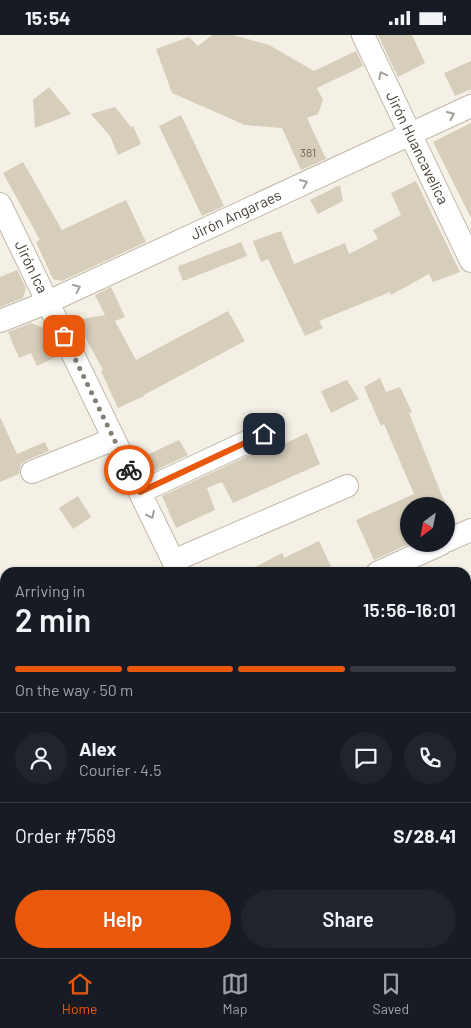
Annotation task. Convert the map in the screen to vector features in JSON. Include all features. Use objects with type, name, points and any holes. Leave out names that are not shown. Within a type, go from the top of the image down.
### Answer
[{"type":"street","name":"Jirón Huancavelica","points":[[363,35],[471,261]]},
{"type":"street","name":"Jirón Angaraes","points":[[0,321],[48,302],[471,106]]},
{"type":"street","name":"Jirón Ica","points":[[0,204],[176,567]]},
{"type":"street","points":[[140,492],[264,434]]},
{"type":"street","points":[[32,472],[114,439]]},
{"type":"street","points":[[176,567],[347,486]]},
{"type":"street","points":[[455,537],[471,530]]},
{"type":"street","points":[[390,567],[421,553]]},
{"type":"building","points":[[212,35],[233,35],[269,45],[314,71],[356,51],[363,66],[317,88],[323,100],[318,114],[307,118],[326,159],[301,170],[282,128],[245,125],[172,93],[156,49],[189,37],[198,46]]},
{"type":"building","points":[[378,35],[412,35],[425,63],[398,77]]},
{"type":"building","points":[[471,61],[471,89],[455,96],[444,73]]},
{"type":"building","points":[[49,87],[71,114],[35,128],[33,100]]},
{"type":"building","points":[[115,107],[131,127],[133,126],[141,144],[118,155],[110,136],[91,114]]},
{"type":"building","points":[[181,115],[224,206],[202,216],[159,126]]},
{"type":"building","points":[[471,123],[471,218],[433,142]]},
{"type":"building","points":[[23,162],[62,230],[126,200],[146,242],[62,281],[53,279],[36,242],[40,240],[3,173]]},
{"type":"building","points":[[416,181],[460,272],[433,282],[429,274],[391,295],[390,292],[319,321],[323,328],[305,336],[268,259],[261,262],[253,241],[281,231],[294,264],[345,243],[349,254],[378,239],[373,230],[401,215],[391,193]]},
{"type":"building","points":[[340,185],[343,201],[318,214],[310,200]]},
{"type":"building","points":[[241,242],[247,256],[183,281],[179,266]]},
{"type":"building","points":[[17,270],[26,288],[23,298],[0,307],[0,277]]},
{"type":"building","points":[[111,287],[125,317],[115,321],[136,360],[228,311],[245,341],[144,396],[118,408],[101,371],[103,370],[76,320],[105,315],[95,295]]},
{"type":"building","points":[[31,323],[46,329],[58,356],[37,366],[31,353],[19,358],[8,332]]},
{"type":"building","points":[[380,378],[386,392],[400,387],[412,412],[409,413],[442,497],[407,497],[414,494],[384,424],[381,426],[364,387]]},
{"type":"building","points":[[347,380],[359,399],[331,413],[321,391]]},
{"type":"building","points":[[0,417],[17,454],[45,442],[49,451],[27,460],[21,464],[19,474],[0,482]]},
{"type":"building","points":[[307,433],[320,464],[233,503],[222,482],[207,488],[215,510],[176,528],[162,496],[271,445],[272,450]]},
{"type":"building","points":[[179,440],[188,455],[152,472],[145,456]]},
{"type":"building","points":[[78,496],[91,517],[73,529],[59,508]]},
{"type":"building","points":[[400,500],[400,548],[374,560],[356,520]]},
{"type":"building","points":[[319,541],[331,567],[255,567],[282,553],[284,558]]},
{"type":"way so far","points":[[64,336],[129,470]]},
{"type":"route","points":[[129,470],[140,492],[264,434]]}]
